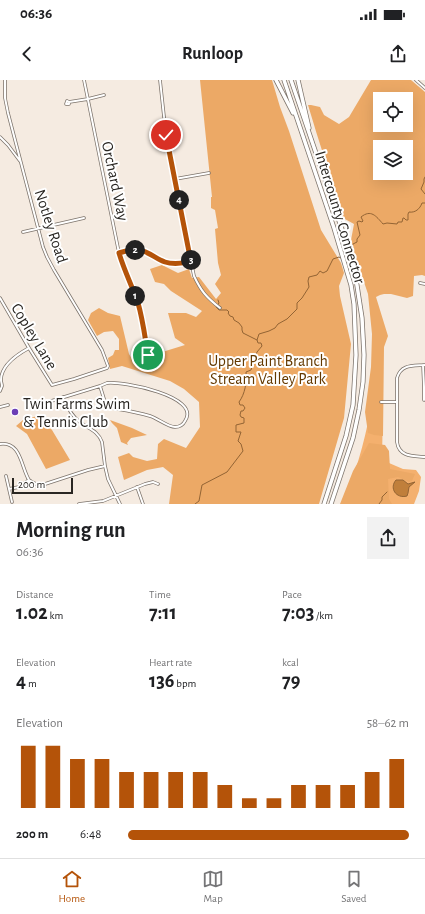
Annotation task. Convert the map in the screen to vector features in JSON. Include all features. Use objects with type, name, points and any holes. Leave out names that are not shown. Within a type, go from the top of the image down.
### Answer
[{"type":"highway","points":[[276,80],[297,120]]},
{"type":"highway","name":"Intercounty Connector","points":[[284,80],[334,228],[351,285],[354,304],[356,355],[353,405],[346,436],[324,504]]},
{"type":"highway","name":"Intercounty Connector","points":[[291,80],[348,250],[356,279],[362,318],[364,355],[363,382],[359,410],[354,438],[332,504]]},
{"type":"highway","points":[[298,80],[311,140]]},
{"type":"street","name":"Notley Road","points":[[5,80],[8,113],[38,229],[47,257],[102,350],[108,366],[107,368],[52,385]]},
{"type":"street","name":"Orchard Way","points":[[84,80],[119,253],[137,302],[148,355]]},
{"type":"street","points":[[160,80],[166,135],[194,276],[202,292],[220,308]]},
{"type":"street","points":[[416,80],[425,88]]},
{"type":"street","points":[[69,102],[104,95]]},
{"type":"street","points":[[0,137],[21,163]]},
{"type":"street","points":[[175,180],[209,173]]},
{"type":"street","points":[[23,232],[84,218]]},
{"type":"street","points":[[119,253],[138,250],[144,251],[170,264],[191,262]]},
{"type":"street","points":[[420,284],[425,284]]},
{"type":"street","name":"Copley Lane","points":[[0,298],[52,385]]},
{"type":"street","points":[[0,391],[2,386],[1,382],[8,364],[29,348]]},
{"type":"street","points":[[424,400],[424,365],[407,367],[402,370],[397,378],[397,442],[399,448],[405,454],[409,456],[425,457]]},
{"type":"street","points":[[48,402],[100,386],[118,383],[159,392],[183,405],[186,410],[186,419],[179,426],[173,427],[148,415],[111,408],[106,405],[100,386]]},
{"type":"street","points":[[64,397],[68,408],[78,420],[94,431],[100,438],[103,447],[108,479],[120,504]]},
{"type":"street","points":[[381,402],[397,402]]},
{"type":"street","points":[[0,407],[8,405]]},
{"type":"street","points":[[0,444],[13,446],[29,480],[36,484],[42,485],[105,466]]},
{"type":"street","points":[[6,476],[12,502]]},
{"type":"street","points":[[9,490],[19,487],[29,480]]},
{"type":"street","points":[[79,504],[103,500],[153,482],[158,484]]},
{"type":"street","points":[[137,487],[143,504]]},
{"type":"shaded area","name":"Upper Paint Branch Stream Valley Park","points":[[383,405],[382,460],[403,469],[416,470],[421,477],[419,491],[414,504],[344,504],[359,459],[370,412]]},
{"type":"shaded area","points":[[396,480],[403,480],[408,484],[415,482],[409,487],[407,496],[400,496],[395,492],[393,486]]},
{"type":"green space","name":"Upper Paint Branch Stream Valley Park","points":[[200,80],[272,80],[321,230],[341,263],[344,273],[339,286],[351,344],[344,418],[319,504],[169,504],[173,475],[163,467],[147,470],[124,480],[118,457],[129,453],[133,457],[147,461],[157,459],[158,444],[164,439],[186,448],[200,427],[199,402],[184,389],[170,381],[122,366],[110,369],[108,358],[113,355],[115,350],[119,350],[119,339],[113,331],[104,332],[97,336],[88,320],[91,313],[99,308],[108,313],[120,316],[129,354],[133,361],[185,345],[175,338],[168,313],[186,313],[196,317],[202,311],[171,291],[164,284],[155,282],[150,269],[162,265],[178,273],[189,269],[192,278],[199,277],[216,299],[221,293],[215,284],[221,275],[218,263],[215,229],[218,228],[215,210],[211,208],[212,197]]},
{"type":"green space","points":[[371,80],[411,80],[425,92],[425,276],[414,276],[413,296],[407,298],[384,294],[376,297],[388,336],[384,347],[383,436],[368,433],[365,412],[371,367],[372,334],[368,294],[351,240],[354,224],[343,218],[308,105],[320,107],[324,115],[339,124],[349,117]]},
{"type":"green space","points":[[41,415],[70,460],[46,469],[27,434],[16,426],[23,420]]},
{"type":"green space","points":[[110,420],[147,435],[131,438],[127,443],[128,445],[121,442],[117,428]]},
{"type":"green space","points":[[369,443],[385,445],[389,451],[390,469],[415,474],[412,481],[409,482],[398,477],[388,479],[389,499],[392,504],[340,504],[353,471]]},
{"type":"waterway","points":[[425,177],[421,189],[425,194]]},
{"type":"waterway","points":[[350,247],[351,248],[353,244],[357,242],[360,235],[357,222],[363,221],[361,217],[368,214],[373,214],[383,224],[397,224],[398,222],[402,222],[403,218],[408,220],[409,212],[419,209],[422,203],[425,203]]},
{"type":"waterway","points":[[344,259],[346,260],[348,257],[347,249]]},
{"type":"waterway","points":[[195,504],[199,501],[202,485],[227,472],[243,451],[241,444],[238,441],[241,432],[236,432],[236,425],[244,423],[244,418],[240,415],[241,411],[245,408],[243,405],[240,405],[239,402],[245,388],[246,372],[251,370],[257,352],[262,346],[257,340],[259,334],[275,328],[278,324],[287,319],[297,309],[297,303],[309,287],[309,277],[317,275],[320,271],[323,273],[327,271],[333,259],[339,257],[341,258]]},
{"type":"waterway","points":[[218,300],[219,303],[216,307],[219,310],[227,310],[230,316],[233,317],[234,320],[242,327],[243,333],[257,340]]},
{"type":"waterway","points":[[379,504],[382,497],[387,492]]},
{"type":"place","name":"Twin Farms Swim & Tennis Club","points":[[15,412]]},
{"type":"route","points":[[148,355],[137,302],[119,253],[138,250],[144,251],[170,264],[191,262],[166,135]]}]
